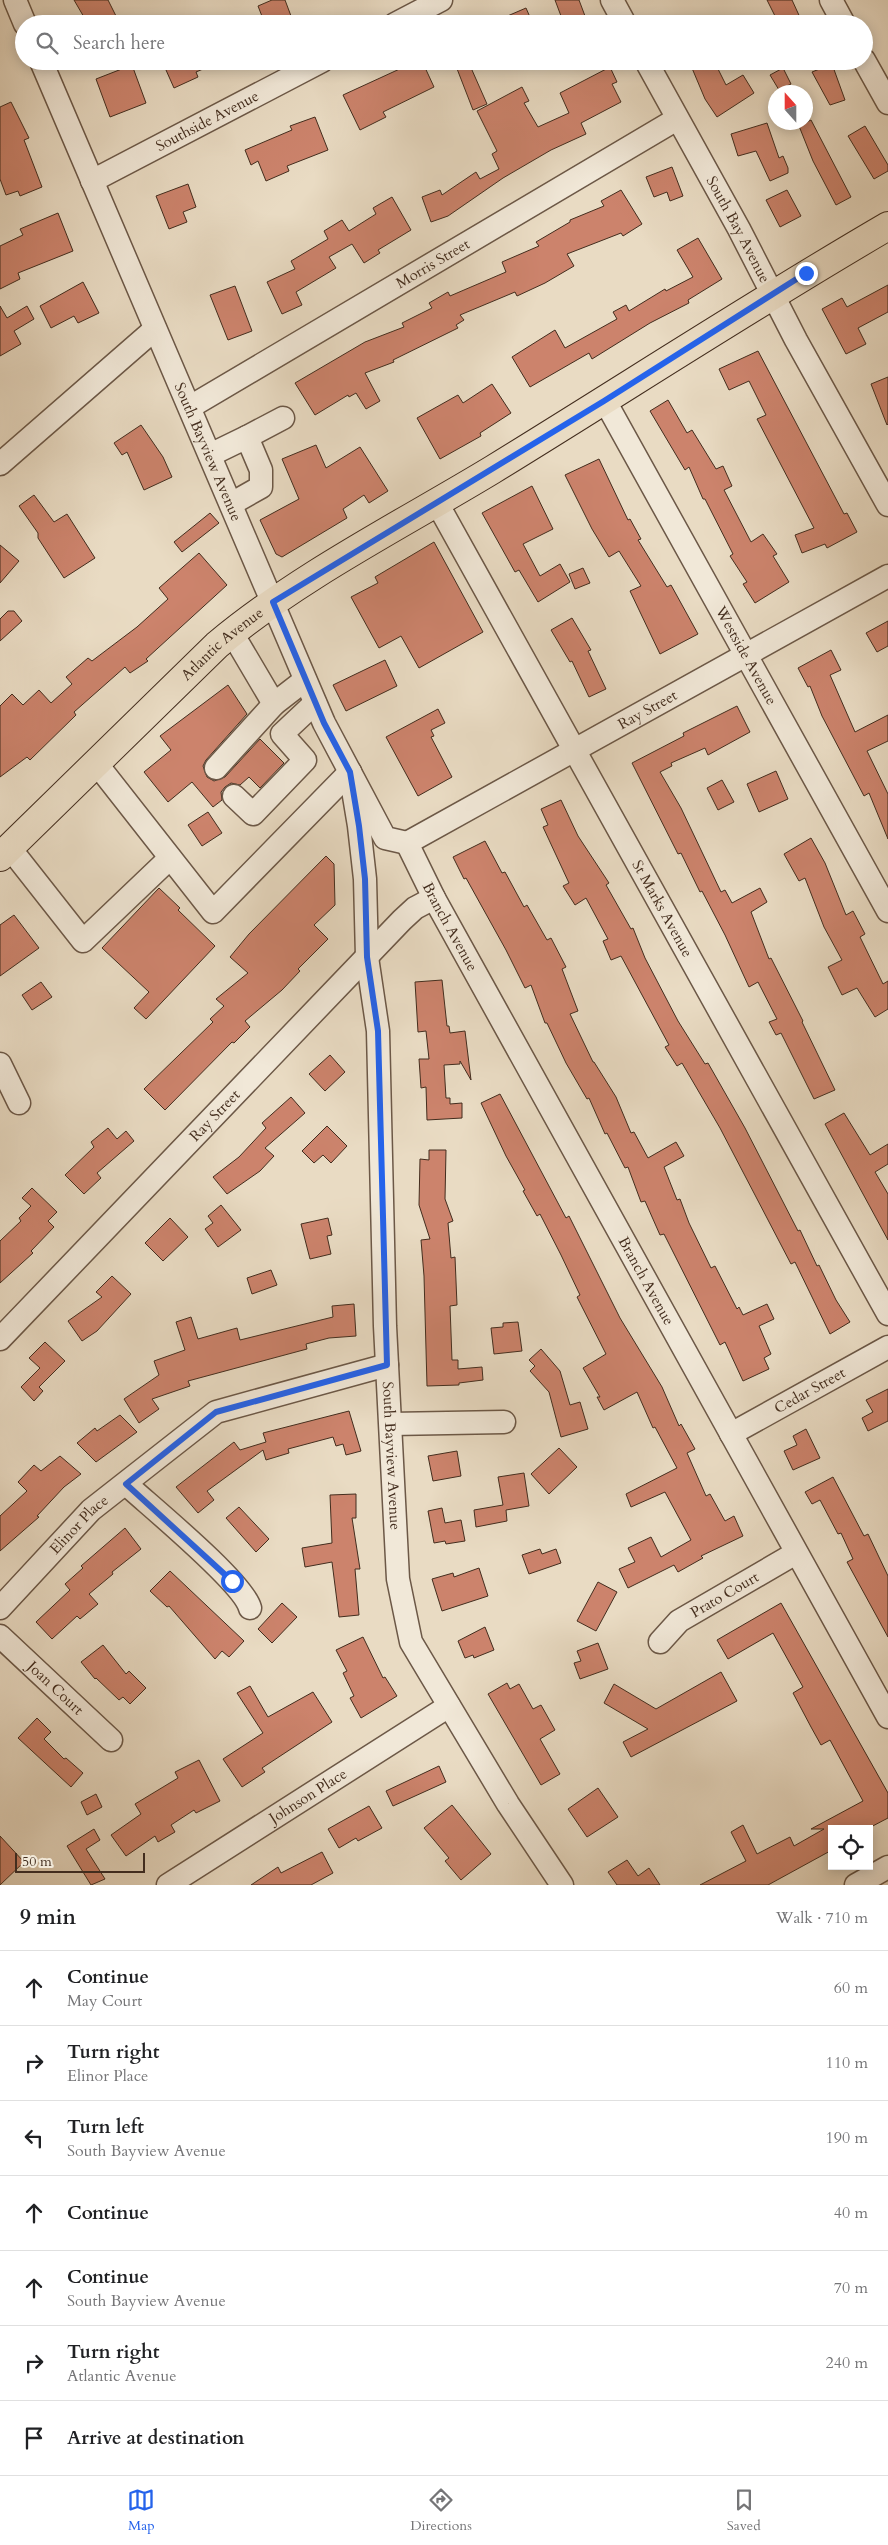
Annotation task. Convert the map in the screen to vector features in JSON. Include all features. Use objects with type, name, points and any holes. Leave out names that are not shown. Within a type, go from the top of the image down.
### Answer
[{"type":"main road","name":"Atlantic Avenue","points":[[5,852],[232,633],[273,602],[888,226]]},
{"type":"street","points":[[15,0],[21,15]]},
{"type":"street","points":[[412,15],[441,0]]},
{"type":"street","points":[[612,0],[620,15]]},
{"type":"street","points":[[831,0],[839,15]]},
{"type":"street","name":"South Bayview Avenue","points":[[45,70],[315,703],[385,838],[365,879],[367,957],[378,1031],[387,1365],[398,1579],[402,1604],[411,1642],[508,1804],[562,1885]]},
{"type":"street","name":"Southside Avenue","points":[[92,180],[305,70]]},
{"type":"street","name":"South Bay Avenue","points":[[651,70],[888,505]]},
{"type":"street","points":[[870,70],[888,103]]},
{"type":"street","name":"Morris Street","points":[[190,407],[677,119]]},
{"type":"street","points":[[0,464],[155,329]]},
{"type":"street","name":"Westside Avenue","points":[[604,401],[888,911]]},
{"type":"street","points":[[210,455],[283,418]]},
{"type":"street","points":[[231,504],[262,487],[261,470],[247,437]]},
{"type":"street","name":"St Marks Avenue","points":[[437,503],[888,1314]]},
{"type":"street","name":"Ray Street","points":[[407,844],[888,576]]},
{"type":"street","points":[[232,633],[274,704]]},
{"type":"street","points":[[216,768],[274,704],[306,680]]},
{"type":"street","points":[[306,760],[282,734],[315,703]]},
{"type":"street","points":[[234,796],[253,814],[331,737]]},
{"type":"street","points":[[96,763],[213,912],[350,772]]},
{"type":"street","points":[[350,772],[365,879]]},
{"type":"street","points":[[385,838],[407,844]]},
{"type":"street","name":"Branch Avenue","points":[[407,844],[434,898],[888,1717]]},
{"type":"street","points":[[5,852],[83,941],[170,858]]},
{"type":"street","name":"Ray Street","points":[[0,1339],[415,908],[434,898]]},
{"type":"street","points":[[0,1064],[19,1103]]},
{"type":"street","name":"Cedar Street","points":[[731,1434],[888,1347]]},
{"type":"street","name":"Elinor Place","points":[[0,1608],[74,1527],[216,1412],[387,1365]]},
{"type":"street","points":[[391,1424],[504,1422]]},
{"type":"street","points":[[126,1484],[232,1581],[248,1602],[250,1608]]},
{"type":"street","name":"Prato Court","points":[[660,1642],[679,1621],[796,1553]]},
{"type":"street","name":"Joan Court","points":[[0,1636],[111,1740]]},
{"type":"street","name":"Johnson Place","points":[[168,1885],[449,1706]]},
{"type":"street","points":[[856,1885],[888,1867]]},
{"type":"building","points":[[74,0],[108,0],[116,15],[83,15]]},
{"type":"building","points":[[272,0],[285,0],[291,15],[262,15],[258,6]]},
{"type":"building","points":[[555,0],[579,0],[585,15],[561,15]]},
{"type":"building","points":[[767,0],[792,0],[799,15],[774,15]]},
{"type":"building","points":[[526,8],[529,15],[510,15]]},
{"type":"building","points":[[119,70],[134,70],[146,103],[110,117],[96,79]]},
{"type":"building","points":[[166,70],[201,70],[196,72],[198,77],[174,88]]},
{"type":"building","points":[[397,70],[426,70],[434,87],[383,112],[386,117],[360,130],[343,95]]},
{"type":"building","points":[[457,70],[472,70],[487,104],[473,110]]},
{"type":"building","points":[[604,70],[611,70],[617,82],[612,84],[621,102],[581,123],[586,134],[551,150],[503,178],[448,216],[431,222],[422,197],[440,190],[442,195],[476,172],[480,179],[499,169],[492,154],[497,151],[477,111],[522,87],[529,101],[524,103],[538,127],[569,113],[560,93]]},
{"type":"building","points":[[693,70],[718,70],[726,85],[743,75],[754,93],[717,117],[705,99]]},
{"type":"building","points":[[779,70],[784,70],[791,84],[776,85],[770,75]]},
{"type":"building","points":[[817,70],[834,70],[845,100],[830,105],[812,72]]},
{"type":"building","points":[[11,102],[29,138],[24,140],[42,187],[20,196],[18,191],[6,195],[0,179],[0,107]]},
{"type":"building","points":[[315,117],[328,150],[287,166],[289,171],[266,181],[258,161],[251,165],[245,150],[292,130],[290,126]]},
{"type":"building","points":[[767,123],[779,158],[783,156],[788,173],[770,181],[756,151],[738,156],[731,134]]},
{"type":"building","points":[[813,124],[851,197],[836,205],[813,161],[801,130],[813,130]]},
{"type":"building","points":[[865,126],[888,165],[888,171],[874,179],[848,136]]},
{"type":"building","points":[[672,167],[683,196],[670,201],[667,192],[654,197],[646,177]]},
{"type":"building","points":[[188,184],[196,207],[183,212],[187,222],[169,229],[156,196]]},
{"type":"building","points":[[621,190],[642,224],[623,236],[621,233],[567,254],[574,266],[545,283],[517,296],[515,292],[460,315],[464,320],[456,325],[458,328],[393,360],[394,362],[365,373],[380,401],[366,409],[356,393],[349,397],[348,395],[315,415],[295,383],[365,342],[404,327],[402,323],[432,308],[429,303],[448,292],[450,296],[506,272],[502,262],[539,246],[536,242],[570,222],[570,220],[604,206],[601,201]]},
{"type":"building","points":[[787,190],[801,216],[780,227],[766,200]]},
{"type":"building","points":[[392,197],[411,230],[378,250],[380,253],[364,263],[352,244],[329,257],[336,268],[296,292],[302,305],[282,314],[267,282],[295,269],[291,261],[328,239],[324,231],[342,220],[349,231],[376,214],[373,208]]},
{"type":"building","points":[[58,213],[73,251],[18,273],[20,279],[0,289],[0,246],[23,235],[20,229]]},
{"type":"building","points":[[698,238],[722,279],[688,300],[689,303],[650,323],[592,359],[589,353],[530,387],[512,357],[555,330],[565,348],[617,319],[613,312],[626,305],[629,311],[665,289],[666,291],[693,277],[677,250]]},
{"type":"building","points":[[83,282],[99,313],[78,323],[74,316],[51,328],[40,306]]},
{"type":"building","points":[[888,285],[888,312],[858,328],[866,344],[846,354],[822,309],[842,298],[847,307]]},
{"type":"building","points":[[235,286],[252,331],[228,340],[210,295]]},
{"type":"building","points":[[0,306],[7,318],[27,306],[34,319],[14,331],[21,344],[0,356]]},
{"type":"building","points":[[758,351],[844,514],[847,513],[857,532],[827,548],[825,544],[802,553],[795,535],[814,528],[757,419],[766,415],[749,381],[729,390],[719,369]]},
{"type":"building","points":[[888,377],[888,424],[887,425],[871,384]]},
{"type":"building","points":[[492,384],[511,413],[480,433],[481,436],[440,459],[417,418],[458,395],[463,403]]},
{"type":"building","points":[[668,400],[687,433],[692,430],[716,469],[723,466],[732,486],[724,490],[751,542],[763,534],[777,554],[773,556],[789,582],[755,603],[743,584],[747,582],[730,556],[733,554],[705,499],[703,499],[689,467],[685,470],[650,411]]},
{"type":"building","points":[[141,425],[163,457],[172,477],[144,490],[127,452],[122,455],[114,443]]},
{"type":"building","points":[[316,445],[326,468],[360,447],[388,491],[369,503],[364,495],[343,509],[347,518],[282,557],[276,554],[260,520],[299,499],[282,459]]},
{"type":"building","points":[[599,459],[628,520],[630,519],[641,539],[638,540],[667,587],[671,585],[698,634],[660,654],[630,591],[641,586],[619,551],[609,557],[592,529],[565,475]]},
{"type":"building","points":[[532,486],[553,529],[523,544],[540,576],[560,564],[570,582],[538,602],[519,570],[515,572],[482,513]]},
{"type":"building","points":[[34,495],[54,522],[67,514],[95,558],[64,578],[38,538],[38,533],[19,506]]},
{"type":"building","points":[[210,513],[219,523],[182,552],[174,542]]},
{"type":"building","points":[[434,542],[483,632],[419,668],[401,636],[379,648],[351,597],[378,583],[375,577]]},
{"type":"building","points":[[0,545],[19,561],[0,583]]},
{"type":"building","points":[[199,553],[227,585],[146,659],[148,661],[130,673],[125,667],[74,712],[76,715],[30,760],[27,757],[0,777],[0,706],[12,694],[23,705],[39,690],[51,703],[72,684],[66,677],[88,658],[92,661],[137,627],[168,599],[159,588]]},
{"type":"building","points":[[583,568],[590,583],[575,589],[569,574]]},
{"type":"building","points":[[8,611],[14,611],[22,621],[0,641],[0,619]]},
{"type":"building","points":[[572,618],[591,650],[588,651],[606,689],[589,697],[572,661],[570,662],[551,630]]},
{"type":"building","points":[[888,621],[888,646],[877,652],[866,633]]},
{"type":"building","points":[[831,650],[841,670],[830,675],[855,732],[888,715],[888,741],[867,751],[888,794],[888,839],[869,793],[864,796],[822,716],[810,686],[808,687],[798,668]]},
{"type":"building","points":[[385,660],[397,686],[346,711],[333,685]]},
{"type":"building","points":[[228,685],[247,714],[206,760],[203,766],[207,777],[214,781],[225,777],[260,739],[284,763],[260,788],[249,777],[240,785],[231,783],[221,792],[222,800],[213,807],[192,782],[168,802],[144,772],[171,750],[160,736]]},
{"type":"building","points":[[737,706],[750,732],[708,755],[705,748],[671,763],[672,766],[660,772],[681,808],[721,892],[725,890],[732,903],[760,888],[767,902],[751,912],[769,959],[771,958],[803,1021],[835,1090],[814,1099],[781,1033],[776,1035],[769,1022],[777,1019],[758,982],[749,987],[725,935],[702,891],[700,892],[681,853],[678,854],[632,763],[684,736],[683,733]]},
{"type":"building","points":[[438,709],[445,723],[431,730],[434,736],[431,737],[452,777],[418,796],[386,737]]},
{"type":"building","points":[[776,771],[788,799],[759,812],[747,784]]},
{"type":"building","points":[[722,780],[734,802],[718,810],[707,788]]},
{"type":"building","points":[[561,800],[578,836],[609,883],[606,885],[631,929],[633,928],[645,958],[678,1021],[705,1064],[708,1063],[745,1128],[798,1231],[800,1230],[817,1266],[819,1265],[836,1300],[850,1322],[830,1334],[795,1262],[791,1264],[720,1128],[682,1063],[677,1066],[665,1047],[669,1045],[621,956],[611,960],[603,941],[608,939],[586,898],[575,905],[563,886],[569,883],[543,827],[548,825],[541,809]]},
{"type":"building","points":[[208,812],[222,833],[202,846],[188,825]]},
{"type":"building","points":[[811,838],[825,863],[846,915],[853,911],[865,934],[860,937],[883,984],[888,981],[888,1009],[875,1017],[857,988],[842,995],[828,967],[842,960],[824,927],[805,878],[799,881],[784,854]]},
{"type":"building","points":[[485,841],[502,873],[505,872],[524,907],[527,905],[547,940],[551,938],[566,967],[562,969],[578,1011],[570,1014],[593,1062],[616,1097],[631,1133],[634,1132],[648,1158],[676,1142],[684,1156],[664,1167],[677,1200],[680,1199],[689,1223],[711,1268],[715,1266],[737,1309],[739,1307],[743,1315],[767,1304],[774,1319],[759,1326],[771,1354],[764,1358],[769,1369],[743,1381],[725,1342],[720,1345],[664,1234],[660,1235],[645,1201],[641,1202],[628,1167],[625,1168],[607,1133],[605,1134],[589,1098],[587,1099],[566,1063],[547,1023],[545,1023],[531,985],[525,988],[466,878],[464,879],[453,857]]},
{"type":"building","points":[[326,856],[334,864],[335,905],[314,925],[328,939],[298,969],[300,971],[282,990],[245,1021],[250,1027],[234,1043],[232,1042],[165,1110],[144,1089],[213,1022],[210,1019],[224,1006],[216,999],[248,973],[230,957],[249,934]]},
{"type":"building","points":[[159,888],[180,908],[178,910],[215,946],[146,1019],[134,1008],[149,992],[102,948]]},
{"type":"building","points":[[14,915],[39,948],[0,976],[0,925]]},
{"type":"building","points":[[442,980],[447,1026],[449,1026],[450,1033],[465,1031],[471,1080],[460,1061],[460,1064],[444,1065],[446,1098],[450,1098],[450,1104],[462,1103],[462,1118],[427,1120],[426,1087],[421,1088],[419,1059],[429,1059],[426,1031],[418,1032],[415,982]]},
{"type":"building","points":[[41,982],[52,997],[32,1010],[22,995]]},
{"type":"building","points":[[330,1055],[345,1072],[325,1091],[309,1074]]},
{"type":"building","points":[[500,1094],[566,1218],[569,1216],[620,1318],[662,1387],[679,1426],[681,1424],[695,1449],[687,1453],[706,1496],[710,1494],[725,1521],[734,1516],[743,1536],[701,1556],[703,1558],[678,1572],[674,1565],[628,1588],[619,1569],[635,1562],[628,1548],[651,1537],[661,1557],[691,1540],[665,1492],[631,1507],[626,1494],[677,1468],[655,1427],[653,1428],[637,1392],[604,1410],[597,1397],[600,1397],[583,1368],[606,1354],[577,1297],[580,1295],[561,1255],[540,1214],[537,1216],[523,1191],[525,1190],[506,1156],[481,1103]]},
{"type":"building","points":[[291,1097],[305,1113],[265,1148],[274,1156],[260,1171],[227,1194],[213,1177],[239,1157],[266,1128],[262,1123]]},
{"type":"building","points":[[844,1113],[870,1155],[888,1144],[888,1164],[875,1172],[888,1194],[888,1240],[825,1124]]},
{"type":"building","points":[[327,1126],[347,1146],[331,1163],[323,1155],[314,1163],[302,1151]]},
{"type":"building","points":[[108,1128],[117,1139],[126,1131],[134,1141],[97,1173],[101,1178],[84,1194],[65,1175],[94,1147],[91,1142]]},
{"type":"building","points":[[429,1150],[446,1150],[445,1199],[453,1221],[448,1223],[451,1258],[455,1257],[457,1305],[450,1306],[452,1360],[458,1360],[458,1369],[482,1367],[483,1380],[459,1383],[459,1385],[427,1386],[424,1276],[421,1240],[430,1239],[419,1205],[420,1159],[429,1160]]},
{"type":"building","points":[[32,1188],[57,1212],[48,1221],[54,1227],[31,1251],[33,1253],[0,1283],[0,1241],[21,1221],[19,1218],[31,1206],[22,1198]]},
{"type":"building","points":[[221,1205],[241,1230],[218,1247],[205,1229],[213,1223],[208,1216]]},
{"type":"building","points":[[170,1218],[188,1237],[163,1261],[145,1243]]},
{"type":"building","points":[[328,1218],[332,1235],[327,1236],[331,1254],[310,1259],[301,1224]]},
{"type":"building","points":[[271,1270],[277,1285],[252,1294],[247,1278]]},
{"type":"building","points":[[112,1276],[131,1294],[97,1331],[82,1341],[68,1321],[102,1297],[96,1292]]},
{"type":"building","points":[[354,1304],[356,1336],[329,1338],[306,1344],[307,1349],[188,1381],[190,1386],[152,1399],[159,1409],[139,1423],[124,1399],[159,1375],[154,1361],[185,1350],[176,1322],[191,1317],[198,1339],[237,1328],[240,1340],[333,1317],[332,1306]]},
{"type":"building","points":[[518,1322],[522,1351],[494,1354],[491,1328],[503,1327],[503,1323]]},
{"type":"building","points":[[45,1342],[65,1361],[39,1387],[43,1391],[34,1401],[21,1387],[40,1368],[29,1358]]},
{"type":"building","points":[[541,1349],[560,1371],[570,1405],[580,1402],[588,1429],[561,1437],[549,1392],[530,1371],[535,1366],[529,1360]]},
{"type":"building","points":[[888,1389],[888,1421],[868,1431],[862,1418],[873,1412],[866,1400]]},
{"type":"building","points":[[349,1411],[361,1451],[346,1455],[343,1444],[336,1446],[333,1437],[288,1449],[289,1453],[266,1460],[263,1450],[207,1491],[214,1500],[198,1513],[176,1487],[234,1442],[240,1450],[266,1442],[263,1433]]},
{"type":"building","points":[[120,1415],[137,1432],[96,1462],[77,1443],[95,1428],[97,1431]]},
{"type":"building","points":[[806,1429],[820,1458],[793,1470],[784,1451],[797,1445],[793,1436]]},
{"type":"building","points":[[559,1448],[577,1467],[549,1494],[531,1474]]},
{"type":"building","points":[[457,1451],[461,1476],[433,1481],[428,1456]]},
{"type":"building","points":[[60,1456],[81,1474],[64,1487],[37,1516],[39,1517],[0,1551],[0,1516],[27,1491],[18,1482],[34,1465],[41,1471]]},
{"type":"building","points":[[524,1473],[529,1506],[506,1510],[507,1521],[476,1527],[474,1510],[503,1505],[498,1477]]},
{"type":"building","points":[[833,1477],[864,1536],[868,1534],[888,1576],[888,1637],[847,1562],[853,1559],[841,1533],[838,1534],[820,1500],[812,1504],[805,1492]]},
{"type":"building","points":[[356,1494],[356,1518],[352,1518],[360,1569],[355,1569],[359,1615],[339,1617],[332,1562],[305,1567],[302,1548],[332,1543],[330,1495]]},
{"type":"building","points":[[239,1507],[269,1539],[256,1552],[226,1518]]},
{"type":"building","points":[[442,1508],[445,1523],[461,1520],[465,1541],[446,1544],[445,1541],[434,1543],[428,1511]]},
{"type":"building","points":[[125,1528],[141,1549],[112,1572],[113,1574],[89,1594],[98,1604],[80,1619],[77,1616],[52,1639],[36,1622],[70,1590],[65,1584],[83,1568],[81,1566]]},
{"type":"building","points":[[540,1549],[542,1554],[556,1549],[561,1563],[529,1574],[522,1555]]},
{"type":"building","points":[[479,1568],[488,1596],[442,1611],[432,1579],[453,1573],[454,1577]]},
{"type":"building","points":[[170,1571],[244,1641],[229,1657],[222,1651],[215,1659],[169,1606],[167,1607],[150,1591]]},
{"type":"building","points":[[598,1582],[617,1592],[596,1631],[577,1621]]},
{"type":"building","points":[[282,1603],[297,1617],[272,1643],[258,1629]]},
{"type":"building","points":[[781,1603],[888,1793],[888,1818],[873,1826],[828,1825],[828,1852],[768,1885],[700,1885],[746,1861],[731,1832],[743,1825],[757,1854],[790,1837],[794,1846],[824,1829],[811,1829],[863,1801],[830,1740],[821,1745],[811,1727],[793,1693],[803,1687],[773,1633],[728,1659],[717,1640]]},
{"type":"building","points":[[485,1627],[494,1650],[474,1658],[473,1655],[465,1658],[458,1641]]},
{"type":"building","points":[[363,1637],[383,1678],[385,1677],[397,1696],[361,1718],[350,1698],[354,1696],[343,1673],[347,1671],[336,1650]]},
{"type":"building","points":[[598,1643],[608,1669],[580,1679],[574,1663],[581,1661],[577,1651]]},
{"type":"building","points":[[103,1645],[126,1674],[129,1671],[146,1688],[130,1704],[123,1697],[119,1700],[95,1679],[81,1662]]},
{"type":"building","points":[[721,1672],[737,1701],[631,1757],[623,1742],[648,1729],[604,1703],[614,1684],[656,1709]]},
{"type":"building","points":[[507,1683],[510,1689],[519,1684],[533,1709],[541,1705],[555,1730],[540,1739],[560,1774],[541,1785],[488,1694]]},
{"type":"building","points":[[250,1686],[268,1717],[313,1692],[332,1722],[262,1768],[265,1772],[242,1787],[223,1759],[263,1733],[237,1693]]},
{"type":"building","points":[[37,1718],[51,1732],[44,1739],[64,1759],[66,1758],[83,1773],[71,1787],[18,1738]]},
{"type":"building","points":[[199,1760],[220,1801],[196,1813],[194,1810],[171,1825],[175,1832],[158,1842],[155,1836],[126,1856],[111,1835],[141,1814],[135,1804],[178,1778],[175,1772]]},
{"type":"building","points":[[439,1766],[446,1782],[393,1806],[386,1791]]},
{"type":"building","points":[[598,1788],[618,1817],[587,1837],[568,1809]]},
{"type":"building","points":[[96,1794],[102,1807],[87,1815],[81,1802]]},
{"type":"building","points":[[452,1805],[491,1854],[461,1880],[445,1861],[449,1858],[424,1828]]},
{"type":"building","points":[[369,1806],[382,1828],[358,1841],[356,1838],[339,1848],[328,1829]]},
{"type":"building","points":[[94,1829],[100,1840],[86,1849],[105,1879],[91,1885],[67,1846]]},
{"type":"building","points":[[0,1836],[24,1862],[0,1885]]},
{"type":"building","points":[[322,1852],[333,1873],[311,1885],[251,1885],[278,1867],[281,1873]]},
{"type":"building","points":[[627,1860],[638,1876],[649,1868],[660,1885],[617,1885],[608,1872]]},
{"type":"route","points":[[232,1581],[126,1484],[216,1412],[387,1365],[378,1031],[367,957],[365,879],[359,826],[350,772],[324,723],[273,602],[604,401],[806,273]]}]
